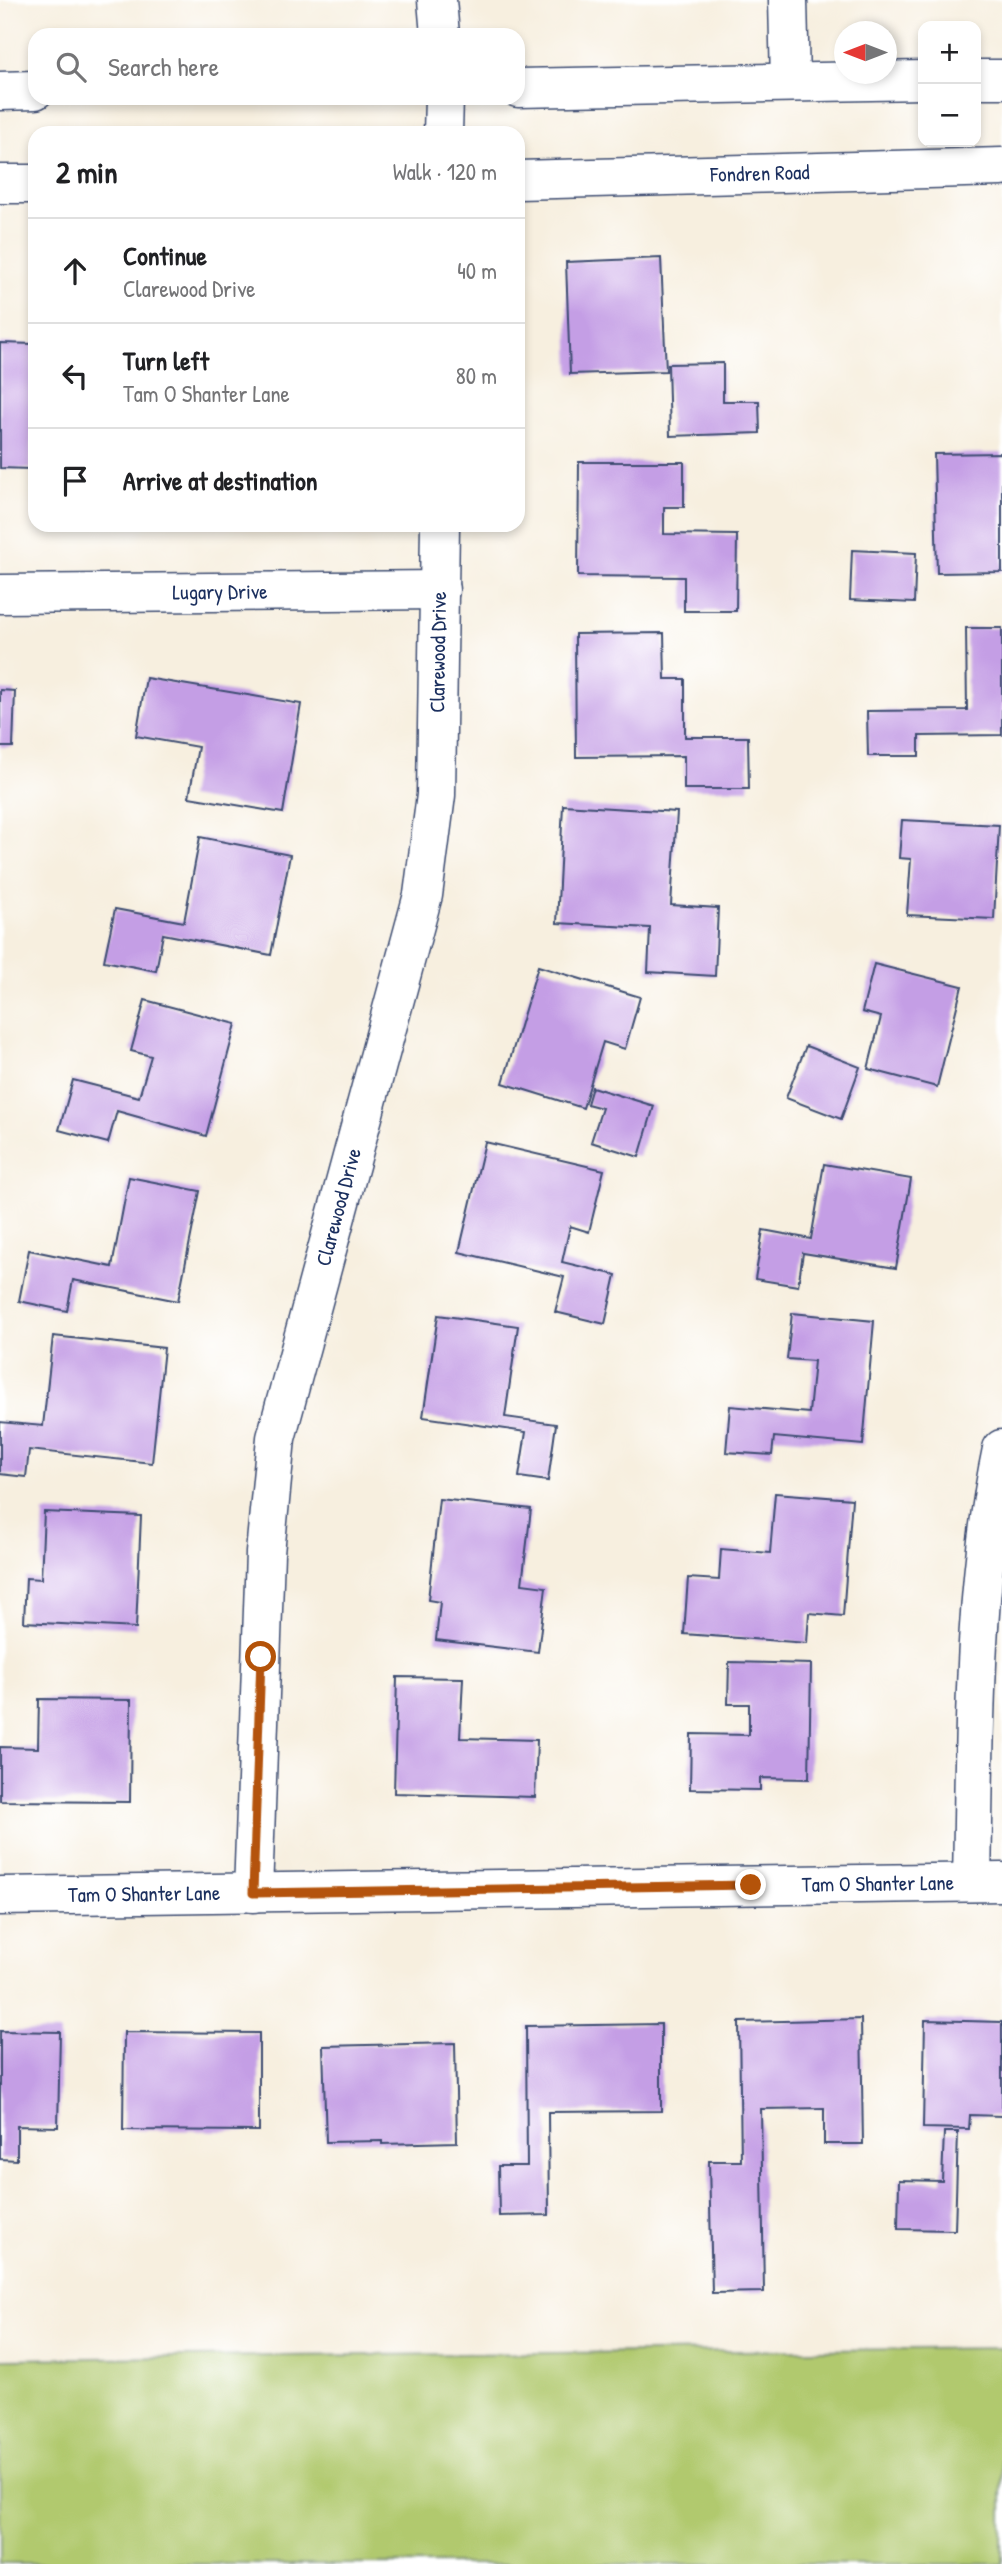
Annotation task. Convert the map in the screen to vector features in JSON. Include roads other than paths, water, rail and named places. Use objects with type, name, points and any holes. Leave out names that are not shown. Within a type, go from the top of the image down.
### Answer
[{"type":"street","points":[[437,0],[439,28]]},
{"type":"street","points":[[788,0],[790,82]]},
{"type":"street","points":[[981,79],[1002,79]]},
{"type":"street","points":[[525,88],[918,80]]},
{"type":"street","points":[[0,90],[28,90]]},
{"type":"street","points":[[443,126],[444,105]]},
{"type":"street","name":"Fondren Road","points":[[525,180],[1002,167]]},
{"type":"street","points":[[0,184],[28,184]]},
{"type":"street","name":"Clarewood Drive","points":[[253,1893],[265,1553],[276,1438],[423,895],[436,795],[440,532]]},
{"type":"street","name":"Lugary Drive","points":[[0,594],[440,590]]},
{"type":"street","points":[[987,1882],[977,1645],[993,1493],[1002,1449]]},
{"type":"street","name":"Tam O Shanter Lane","points":[[0,1896],[987,1882]]}]
